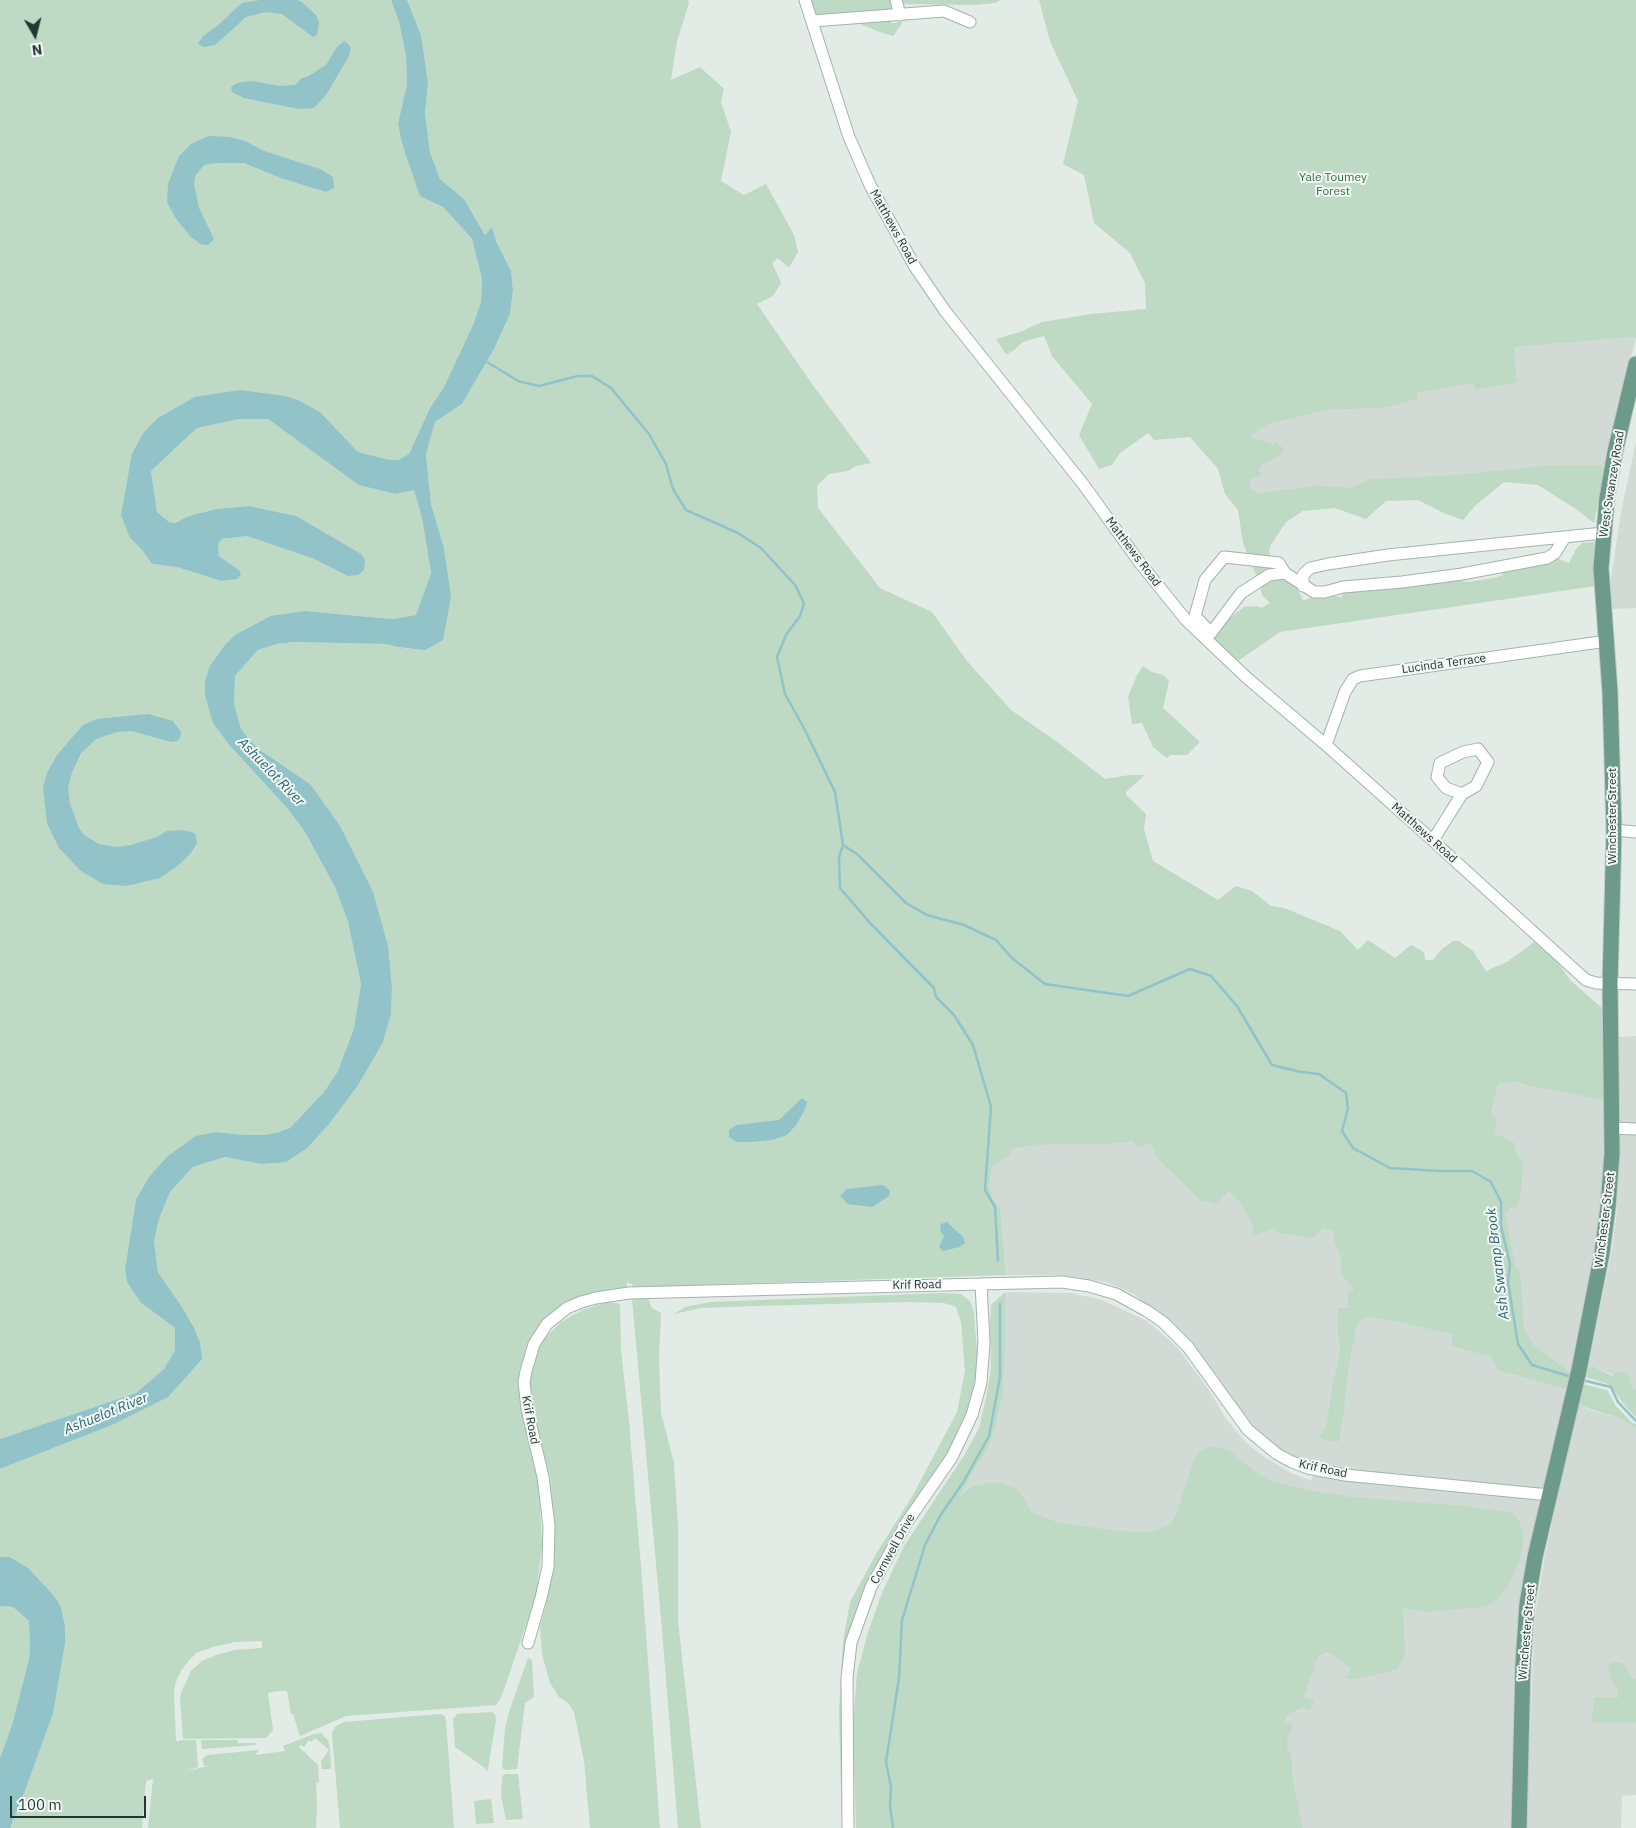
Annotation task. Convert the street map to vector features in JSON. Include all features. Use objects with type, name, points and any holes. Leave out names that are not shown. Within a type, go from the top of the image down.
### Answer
[{"type":"main road","name":"West Swanzey Road","points":[[1603,605],[1601,568],[1603,533],[1615,452],[1636,364]]},
{"type":"main road","name":"Winchester Street","points":[[1519,1828],[1526,1612],[1549,1495],[1579,1370],[1602,1254],[1612,1153],[1610,984],[1614,830],[1607,641],[1603,605]]},
{"type":"street","name":"Matthews Road","points":[[805,0],[849,137],[870,185],[910,259],[945,311],[1083,484],[1140,563],[1186,620],[1247,678],[1433,840],[1586,980],[1596,983],[1636,984]]},
{"type":"street","points":[[896,0],[900,14]]},
{"type":"street","points":[[812,21],[900,14],[945,6],[970,22]]},
{"type":"street","points":[[1303,586],[1303,575],[1310,568],[1328,564],[1388,555],[1603,533]]},
{"type":"street","points":[[1285,572],[1269,575],[1241,593],[1211,633],[1195,616],[1205,580],[1224,557],[1279,562],[1285,572],[1303,586],[1314,592],[1325,592],[1343,587],[1462,574],[1547,558],[1554,553],[1565,537]]},
{"type":"street","name":"Lucinda Terrace","points":[[1326,745],[1345,692],[1354,679],[1360,676],[1607,641]]},
{"type":"street","points":[[1433,840],[1462,794],[1476,786],[1488,762],[1478,749],[1463,752],[1440,763],[1438,777],[1446,788],[1462,794]]},
{"type":"street","points":[[1614,830],[1636,832]]},
{"type":"street","points":[[1612,1128],[1636,1129]]},
{"type":"street","name":"Krif Road","points":[[528,1643],[548,1567],[549,1526],[543,1477],[527,1409],[524,1382],[529,1357],[534,1344],[547,1324],[556,1315],[581,1302],[596,1298],[629,1294],[1076,1283],[1116,1294],[1147,1310],[1163,1322],[1188,1348],[1248,1430],[1270,1449],[1292,1462],[1308,1468],[1345,1475],[1549,1495]]},
{"type":"street","name":"Cornwell Drive","points":[[848,1828],[847,1678],[852,1642],[871,1587],[907,1522],[952,1457],[972,1415],[981,1384],[984,1350],[981,1284]]},
{"type":"shaded area","points":[[1636,337],[1605,469],[1541,466],[1453,475],[1370,479],[1351,488],[1316,485],[1260,493],[1250,489],[1250,480],[1262,475],[1259,469],[1262,465],[1285,449],[1275,441],[1273,444],[1250,436],[1269,424],[1327,410],[1384,408],[1416,393],[1473,383],[1475,390],[1517,383],[1514,347]]},
{"type":"shaded area","points":[[1636,442],[1636,608],[1610,609],[1611,578],[1622,507]]},
{"type":"shaded area","points":[[1636,1036],[1636,1391],[1630,1383],[1593,1366],[1588,1368],[1612,1250],[1617,1211],[1619,1037]]},
{"type":"shaded area","points":[[1517,1082],[1603,1100],[1604,1202],[1572,1374],[1534,1345],[1524,1328],[1505,1214],[1522,1187],[1522,1159],[1517,1155],[1514,1142],[1494,1133],[1491,1115],[1498,1084]]},
{"type":"shaded area","points":[[1133,1141],[1151,1143],[1157,1158],[1228,1190],[1240,1203],[1253,1226],[1252,1235],[1272,1229],[1324,1227],[1333,1231],[1334,1241],[1340,1255],[1341,1274],[1354,1290],[1349,1308],[1339,1308],[1337,1328],[1340,1351],[1326,1426],[1318,1439],[1339,1442],[1348,1372],[1357,1325],[1367,1317],[1454,1334],[1452,1346],[1492,1357],[1570,1390],[1524,1578],[1517,1633],[1512,1828],[1303,1828],[1293,1779],[1291,1754],[1288,1750],[1287,1742],[1293,1726],[1285,1723],[1289,1714],[1302,1708],[1310,1710],[1304,1697],[1318,1657],[1324,1652],[1334,1656],[1350,1668],[1346,1679],[1397,1670],[1403,1624],[1403,1608],[1176,1513],[1170,1525],[1155,1531],[1140,1532],[1057,1522],[1031,1511],[1022,1495],[958,1498],[987,1450],[995,1429],[1003,1393],[1005,1292],[1071,1293],[1102,1300],[1147,1321],[1176,1346],[1209,1390],[1224,1416],[1246,1443],[1291,1473],[1312,1481],[1314,1464],[1291,1456],[1276,1447],[1247,1420],[1218,1377],[1190,1341],[1134,1294],[1106,1282],[1082,1278],[1055,1275],[1006,1275],[1000,1209],[993,1199],[989,1186],[992,1167],[998,1164],[1012,1149],[1035,1145],[1111,1144]]},
{"type":"shaded area","points":[[1578,1402],[1584,1408],[1622,1419],[1636,1429],[1636,1679],[1634,1679],[1624,1664],[1611,1680],[1617,1689],[1618,1698],[1594,1697],[1591,1721],[1636,1723],[1636,1795],[1622,1796],[1621,1828],[1526,1828],[1535,1615],[1544,1561]]},
{"type":"green space","points":[[0,0],[391,0],[399,22],[406,56],[407,85],[398,123],[405,153],[420,195],[443,207],[472,239],[482,279],[481,302],[473,325],[444,387],[430,408],[409,454],[398,460],[390,460],[358,452],[321,413],[158,418],[130,538],[143,551],[152,564],[177,567],[221,581],[239,570],[219,556],[218,544],[222,539],[247,536],[314,559],[348,576],[296,516],[249,506],[215,509],[189,516],[175,523],[169,522],[157,512],[151,471],[197,428],[239,419],[268,419],[310,449],[396,494],[414,490],[422,518],[431,573],[416,615],[392,619],[305,611],[235,635],[231,747],[288,809],[305,832],[336,889],[348,922],[361,984],[354,1028],[338,1071],[324,1092],[290,1128],[265,1135],[216,1132],[149,1177],[136,1198],[125,1269],[127,1282],[140,1302],[175,1328],[175,1350],[164,1369],[136,1393],[0,1439]]},
{"type":"green space","points":[[407,0],[688,0],[689,3],[677,41],[671,80],[700,67],[724,89],[721,102],[731,132],[721,181],[744,195],[766,184],[794,235],[798,252],[789,268],[778,258],[772,263],[781,283],[773,296],[757,304],[812,384],[871,463],[856,466],[848,471],[829,474],[817,486],[818,508],[880,588],[932,612],[967,661],[1011,710],[1056,741],[1105,779],[1145,775],[1126,792],[1126,795],[1146,814],[1144,829],[1153,861],[1218,900],[1236,886],[1252,891],[1271,906],[1284,908],[1340,931],[1358,950],[1368,940],[1395,958],[1411,945],[1424,952],[1425,960],[1433,960],[1442,949],[1453,941],[1459,941],[1473,951],[1486,971],[1507,962],[1534,942],[1553,956],[1570,980],[1602,1008],[1604,1022],[1603,1100],[1517,1082],[1498,1084],[1491,1114],[1497,1118],[1494,1133],[1514,1142],[1517,1155],[1522,1159],[1522,1187],[1517,1207],[1510,1208],[1505,1214],[1515,1266],[1520,1272],[1524,1328],[1534,1345],[1572,1374],[1570,1390],[1498,1370],[1492,1357],[1451,1346],[1453,1334],[1367,1317],[1357,1325],[1348,1372],[1339,1442],[1318,1439],[1326,1426],[1340,1351],[1337,1328],[1338,1308],[1349,1308],[1347,1294],[1354,1290],[1341,1274],[1340,1255],[1334,1241],[1333,1231],[1324,1228],[1312,1238],[1278,1233],[1272,1229],[1252,1236],[1253,1226],[1240,1203],[1229,1191],[1217,1203],[1200,1200],[1157,1158],[1151,1143],[1138,1147],[1133,1141],[1111,1144],[1035,1145],[1012,1149],[1008,1157],[992,1167],[989,1186],[993,1199],[1000,1209],[1006,1275],[633,1287],[632,1284],[627,1282],[627,1291],[602,1293],[541,1324],[529,1340],[519,1372],[521,1402],[539,1483],[542,1546],[536,1596],[501,1698],[496,1705],[346,1716],[300,1736],[293,1714],[291,1714],[287,1691],[278,1691],[268,1693],[273,1730],[266,1738],[183,1739],[180,1700],[181,1693],[191,1671],[202,1661],[216,1655],[235,1650],[262,1648],[262,1641],[235,1642],[196,1653],[181,1671],[175,1684],[174,1695],[176,1740],[178,1742],[180,1740],[196,1740],[198,1767],[186,1771],[209,1766],[204,1766],[202,1759],[207,1755],[259,1750],[255,1755],[285,1751],[283,1746],[321,1733],[328,1740],[330,1750],[330,1769],[322,1769],[321,1761],[329,1750],[315,1738],[311,1742],[309,1740],[304,1747],[301,1745],[299,1747],[318,1765],[319,1782],[316,1783],[316,1828],[148,1828],[153,1779],[146,1781],[142,1828],[10,1828],[53,1714],[65,1644],[65,1626],[61,1607],[28,1568],[10,1557],[0,1557],[0,1469],[112,1425],[200,1343],[180,1304],[158,1272],[154,1241],[159,1219],[170,1192],[193,1167],[225,1157],[261,1164],[383,1042],[391,1014],[392,989],[310,784],[257,748],[241,729],[234,703],[235,676],[258,650],[277,644],[294,642],[386,644],[409,649],[451,596],[444,548],[431,504],[426,454],[435,422],[462,404],[494,349],[510,314],[513,290],[511,271],[496,241],[492,228],[485,235],[464,199],[440,179],[430,152],[425,113],[428,84]]},
{"type":"green space","points":[[810,0],[1001,0],[995,3],[975,5],[902,4],[890,9],[891,23],[903,22],[893,36],[834,13],[815,15]]},
{"type":"green space","name":"Yale Toumey Forest","points":[[1039,0],[1636,0],[1636,337],[1514,347],[1517,383],[1475,390],[1473,383],[1417,393],[1417,399],[1384,408],[1327,410],[1269,424],[1250,436],[1273,444],[1275,441],[1285,449],[1278,456],[1262,465],[1259,469],[1262,475],[1250,480],[1250,489],[1260,493],[1316,485],[1351,488],[1370,479],[1453,475],[1541,466],[1599,465],[1605,469],[1594,523],[1538,485],[1504,482],[1476,505],[1463,520],[1418,500],[1386,501],[1366,519],[1335,508],[1303,511],[1286,522],[1270,546],[1269,552],[1277,569],[1257,578],[1243,543],[1238,510],[1225,494],[1218,469],[1190,437],[1154,440],[1148,433],[1120,453],[1112,465],[1099,469],[1079,435],[1092,404],[1052,356],[1044,336],[1023,342],[1013,351],[1006,354],[996,339],[1020,332],[1042,322],[1091,314],[1146,309],[1145,283],[1130,253],[1094,223],[1084,175],[1063,164],[1078,101],[1050,41]]},
{"type":"green space","points":[[1594,542],[1596,586],[1280,632],[1238,661],[1213,640],[1225,622],[1244,607],[1257,606],[1262,608],[1270,603],[1262,595],[1260,585],[1271,578],[1281,577],[1296,584],[1303,601],[1315,596],[1341,597],[1345,590],[1449,579],[1467,582],[1494,578],[1503,575],[1502,571],[1554,557],[1569,563],[1576,549],[1582,543]]},
{"type":"green space","points":[[1143,666],[1152,672],[1163,675],[1169,681],[1163,708],[1200,742],[1187,755],[1171,755],[1167,758],[1153,747],[1142,723],[1132,724],[1128,697]]},
{"type":"green space","points":[[1005,1292],[1003,1393],[995,1429],[987,1450],[959,1497],[974,1486],[1000,1483],[1015,1488],[1022,1495],[1031,1511],[1057,1522],[1112,1530],[1154,1531],[1170,1525],[1177,1512],[1194,1460],[1201,1450],[1211,1446],[1228,1450],[1270,1481],[1307,1490],[1350,1497],[1465,1506],[1513,1513],[1520,1523],[1524,1538],[1519,1561],[1510,1583],[1493,1603],[1482,1607],[1425,1612],[1403,1608],[1405,1655],[1397,1670],[1355,1679],[1346,1679],[1350,1668],[1325,1652],[1318,1657],[1304,1697],[1314,1701],[1310,1710],[1302,1708],[1289,1714],[1285,1722],[1293,1725],[1287,1742],[1288,1750],[1291,1753],[1293,1779],[1303,1828],[856,1828],[853,1724],[857,1673],[868,1632],[882,1593],[904,1546],[965,1454],[979,1428],[991,1369],[991,1305]]},
{"type":"green space","points":[[941,1293],[961,1294],[970,1301],[974,1313],[978,1362],[975,1380],[968,1415],[948,1455],[872,1583],[844,1689],[842,1732],[844,1828],[842,1828],[839,1711],[843,1642],[850,1602],[876,1554],[913,1495],[957,1412],[965,1371],[961,1322],[956,1307],[944,1303],[908,1302],[701,1308],[674,1314],[685,1307],[710,1302]]},
{"type":"green space","points":[[632,1299],[648,1299],[652,1308],[661,1313],[659,1357],[661,1413],[674,1463],[678,1525],[678,1621],[701,1828],[678,1828]]},
{"type":"green space","points":[[609,1302],[620,1304],[621,1351],[629,1421],[642,1579],[660,1828],[590,1828],[584,1761],[574,1712],[568,1703],[559,1697],[550,1683],[542,1654],[540,1627],[547,1601],[555,1548],[550,1475],[535,1424],[529,1390],[530,1370],[541,1342],[561,1322],[584,1309]]},
{"type":"green space","points":[[1593,1366],[1612,1376],[1617,1372],[1623,1371],[1630,1378],[1630,1383],[1636,1391],[1636,1418],[1610,1385],[1586,1377],[1588,1368]]},
{"type":"green space","points":[[1582,1384],[1607,1390],[1616,1406],[1632,1423],[1636,1424],[1636,1429],[1622,1419],[1584,1407],[1578,1402]]},
{"type":"green space","points":[[0,1606],[13,1607],[29,1621],[30,1647],[29,1659],[12,1725],[0,1758]]},
{"type":"green space","points":[[528,1658],[532,1660],[534,1697],[525,1703],[517,1769],[506,1770],[502,1768],[505,1729]]},
{"type":"green space","points":[[1618,1662],[1624,1664],[1634,1679],[1636,1679],[1636,1723],[1591,1722],[1594,1697],[1618,1698],[1617,1689],[1611,1680],[1608,1666],[1611,1663]]},
{"type":"green space","points":[[491,1712],[495,1714],[496,1720],[488,1769],[486,1771],[485,1768],[455,1747],[453,1719],[457,1714]]},
{"type":"green space","points":[[440,1714],[445,1716],[446,1722],[454,1828],[340,1828],[332,1733],[336,1726],[344,1722]]},
{"type":"green space","points":[[201,1740],[237,1740],[238,1743],[256,1743],[255,1745],[202,1749]]},
{"type":"green space","points":[[505,1774],[518,1774],[523,1819],[506,1820],[501,1796],[502,1777]]},
{"type":"green space","points":[[491,1799],[494,1823],[476,1824],[474,1801]]},
{"type":"water","points":[[260,0],[298,0],[303,3],[316,15],[319,23],[317,35],[313,37],[282,14],[266,12],[246,17],[215,45],[204,47],[198,44],[203,36],[216,27],[242,3]]},
{"type":"water","name":"Ashuelot River","points":[[391,0],[407,0],[421,36],[428,84],[425,113],[430,152],[440,179],[464,199],[485,235],[492,227],[496,241],[511,271],[513,290],[510,314],[494,349],[462,404],[435,422],[426,454],[431,504],[444,548],[451,596],[443,640],[425,650],[386,644],[294,642],[277,644],[258,650],[235,676],[234,703],[241,729],[257,748],[310,784],[340,826],[373,892],[388,946],[392,989],[391,1014],[383,1042],[358,1085],[329,1124],[307,1148],[286,1162],[261,1164],[225,1157],[193,1167],[170,1192],[159,1219],[154,1241],[158,1272],[194,1328],[200,1343],[202,1359],[168,1397],[112,1425],[0,1469],[0,1439],[136,1393],[164,1369],[175,1350],[175,1328],[140,1302],[127,1282],[125,1269],[136,1199],[149,1177],[168,1156],[196,1136],[216,1132],[265,1135],[290,1128],[324,1092],[338,1071],[354,1028],[361,984],[348,922],[336,889],[305,832],[288,809],[231,747],[213,723],[205,695],[205,681],[210,666],[225,645],[235,635],[271,616],[305,611],[392,619],[416,615],[431,573],[422,518],[414,490],[396,494],[359,485],[268,419],[239,419],[197,428],[151,471],[157,512],[169,522],[175,523],[189,516],[216,509],[249,506],[296,516],[361,554],[365,560],[364,570],[358,575],[348,576],[314,559],[247,536],[222,539],[218,544],[219,556],[239,570],[241,574],[237,579],[221,581],[177,567],[152,564],[143,551],[130,538],[121,515],[132,454],[144,432],[158,418],[195,397],[240,390],[285,396],[298,400],[321,413],[358,452],[390,460],[398,460],[409,454],[430,408],[444,387],[473,325],[481,302],[482,279],[472,239],[443,207],[420,196],[405,153],[398,123],[407,85],[406,56],[399,22]]},
{"type":"water","points":[[345,41],[351,47],[349,56],[326,95],[314,108],[299,109],[244,98],[232,92],[231,87],[237,83],[252,81],[280,86],[295,85],[302,78],[307,77],[326,65],[337,47]]},
{"type":"water","points":[[209,136],[230,137],[245,141],[264,151],[320,169],[333,177],[334,188],[326,192],[281,178],[244,163],[204,165],[195,176],[194,185],[199,208],[214,239],[208,245],[200,244],[190,236],[175,217],[167,202],[168,184],[179,156],[191,144]]},
{"type":"water","points":[[148,714],[173,721],[181,732],[180,738],[172,742],[131,731],[117,732],[96,739],[81,753],[72,772],[68,788],[70,804],[79,828],[84,835],[99,844],[116,847],[131,845],[157,837],[167,831],[181,830],[195,833],[197,843],[190,854],[160,878],[126,886],[103,884],[81,871],[59,848],[47,823],[43,788],[47,773],[57,755],[83,725],[97,719]]},
{"type":"water","points":[[802,1098],[807,1102],[804,1111],[796,1125],[787,1135],[772,1140],[751,1142],[737,1142],[729,1137],[729,1130],[737,1125],[779,1120]]},
{"type":"water","points":[[883,1185],[890,1191],[889,1196],[872,1207],[848,1204],[840,1196],[847,1189]]},
{"type":"water","points":[[947,1222],[963,1237],[965,1243],[959,1247],[943,1251],[939,1247],[944,1236],[940,1230],[941,1224]]},
{"type":"water","points":[[0,1557],[10,1557],[28,1568],[54,1596],[61,1607],[65,1626],[65,1644],[53,1714],[10,1828],[0,1828],[0,1758],[12,1725],[29,1659],[30,1647],[29,1621],[13,1607],[0,1606]]},
{"type":"waterway","name":"Ash Swamp Brook","points":[[484,360],[518,381],[539,386],[578,376],[592,376],[611,388],[649,434],[666,464],[673,489],[686,510],[738,533],[761,548],[795,585],[804,603],[800,616],[786,635],[777,657],[785,694],[835,792],[843,845],[857,854],[906,903],[927,915],[964,925],[996,940],[1012,958],[1045,984],[1128,996],[1190,969],[1211,976],[1237,1006],[1272,1065],[1319,1074],[1346,1093],[1348,1108],[1342,1131],[1353,1148],[1390,1168],[1472,1171],[1491,1182],[1501,1202],[1501,1226],[1510,1264],[1508,1282],[1518,1344],[1532,1365],[1572,1377]]},
{"type":"waterway","points":[[843,845],[839,857],[840,888],[871,924],[934,988],[936,997],[954,1015],[973,1045],[991,1107],[985,1190],[995,1207],[998,1261]]},
{"type":"waterway","points":[[893,1828],[890,1806],[891,1787],[886,1762],[899,1678],[902,1620],[925,1545],[940,1516],[964,1481],[989,1436],[1000,1377],[1000,1304]]},
{"type":"waterway","name":"Ash Swamp Brook","points":[[1582,1380],[1611,1387],[1618,1402],[1636,1421]]}]
